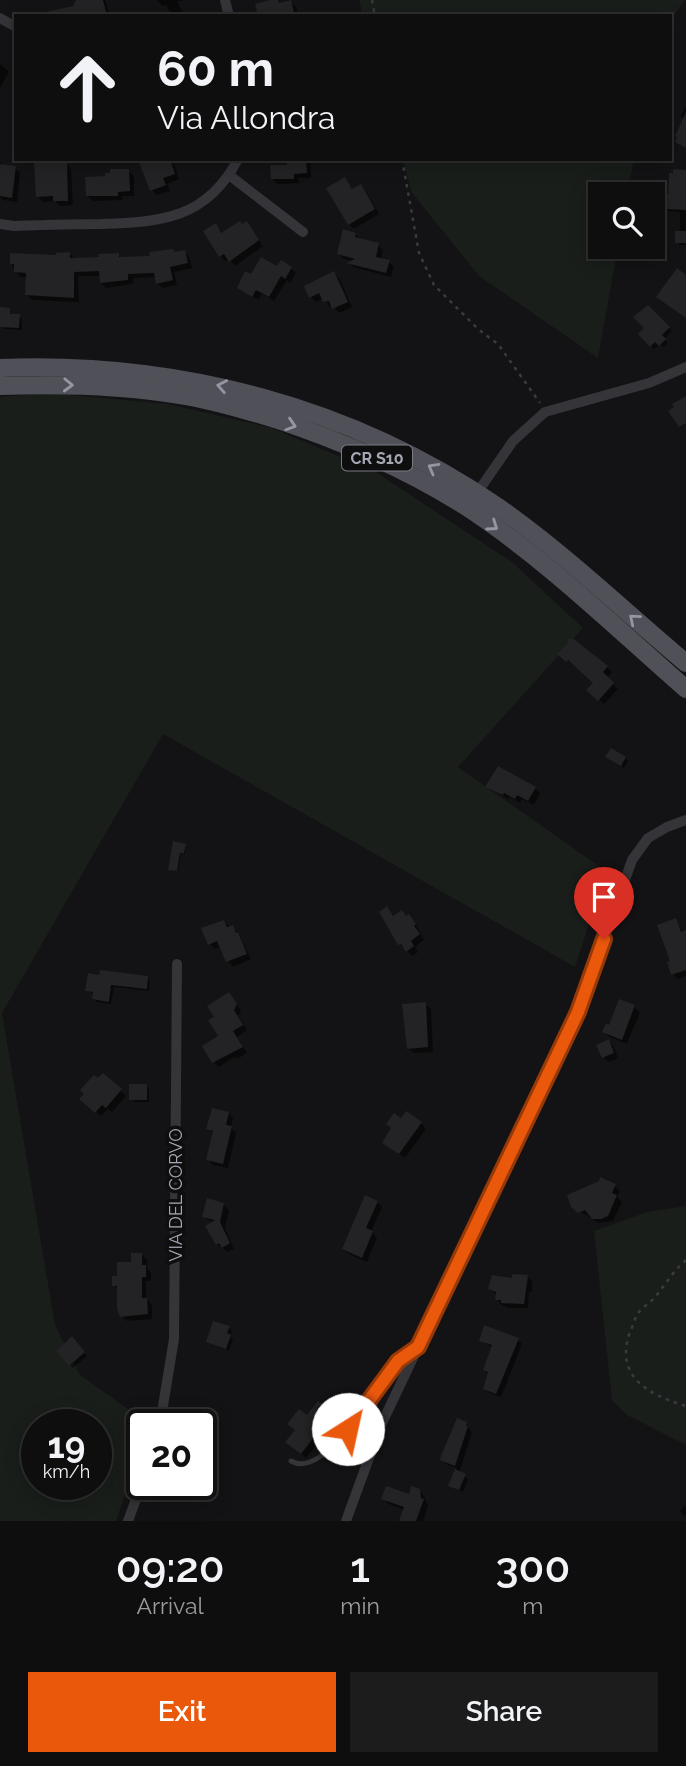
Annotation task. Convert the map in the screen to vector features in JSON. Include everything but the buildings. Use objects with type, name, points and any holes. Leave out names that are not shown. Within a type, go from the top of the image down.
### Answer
[{"type":"main road","name":"CR S10","points":[[0,368],[121,370],[233,388],[296,407],[370,436],[428,464],[477,494],[534,535],[686,663]]},
{"type":"main road","name":"CR S10","points":[[0,386],[67,384],[181,395],[236,407],[367,453],[416,477],[507,536],[686,689]]},
{"type":"street","points":[[0,224],[14,226],[135,223],[166,219],[207,199],[229,175],[236,161]]},
{"type":"street","points":[[229,175],[303,232]]},
{"type":"street","points":[[477,494],[513,441],[545,412],[649,383],[686,367]]},
{"type":"street","points":[[345,1521],[381,1426],[578,1012],[632,860],[648,838],[686,820]]},
{"type":"street","name":"VIA DEL CORVO","points":[[162,1409],[174,1339],[177,964]]},
{"type":"street","points":[[128,1521],[136,1500]]},
{"type":"lane","points":[[291,1461],[298,1465],[309,1464],[328,1451],[348,1429],[398,1361],[418,1347]]},
{"type":"path","points":[[401,161],[419,253],[434,285],[498,344],[545,412]]},
{"type":"path","points":[[686,1260],[652,1301],[637,1313],[626,1344],[626,1357],[631,1371],[642,1387],[665,1400],[686,1406]]},
{"type":"shaded area","points":[[359,0],[685,0],[672,18],[672,14],[362,14]]},
{"type":"shaded area","points":[[403,161],[634,161],[629,182],[588,182],[588,259],[616,259],[598,358],[479,276],[412,193]]},
{"type":"shaded area","points":[[48,393],[168,404],[272,428],[374,471],[512,562],[583,628],[458,767],[606,871],[575,967],[163,734],[2,1013],[55,1325],[80,1375],[128,1409],[126,1493],[116,1521],[0,1521],[0,397]]},
{"type":"shaded area","points":[[686,1206],[686,1445],[627,1415],[612,1400],[594,1231],[647,1212]]},
{"type":"route","points":[[348,1429],[398,1361],[418,1347],[578,1012],[604,939]]}]
